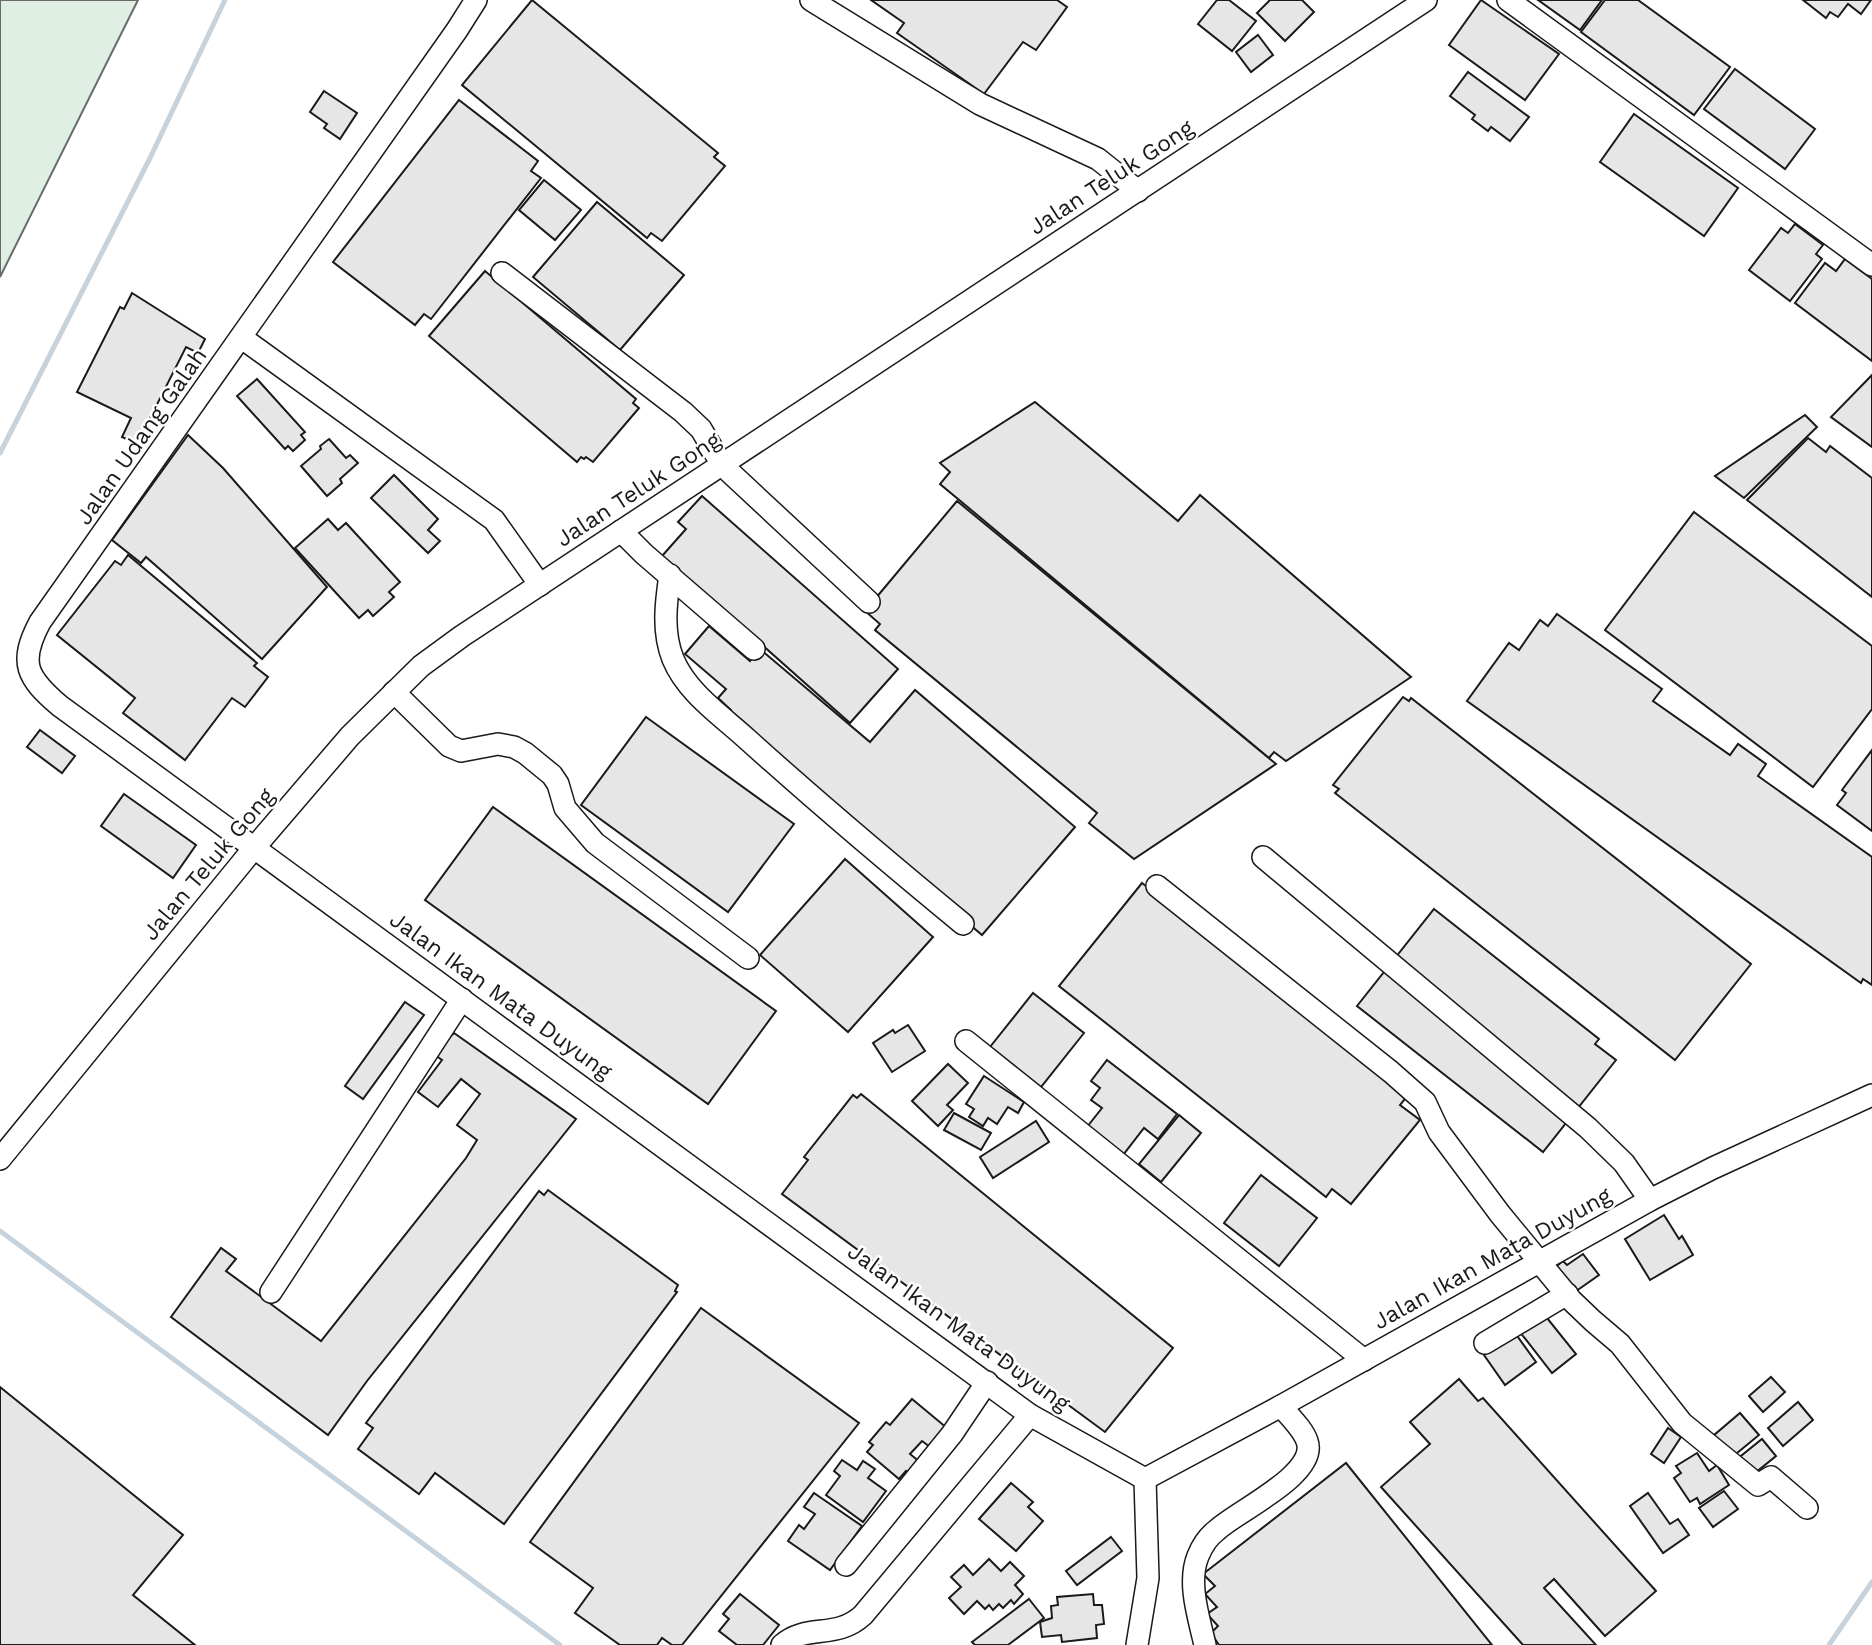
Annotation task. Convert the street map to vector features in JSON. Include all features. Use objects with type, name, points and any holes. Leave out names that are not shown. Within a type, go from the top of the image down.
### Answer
[{"type":"street","name":"Jalan Udang Galah","points":[[254,848],[60,706],[35,683],[27,655],[40,622],[242,338],[476,0]]},
{"type":"street","points":[[811,0],[980,104],[1098,159],[1138,191]]},
{"type":"street","name":"Jalan Teluk Gong","points":[[0,1159],[254,848],[350,736],[421,666],[540,584],[1426,0]]},
{"type":"street","points":[[1508,0],[1872,265]]},
{"type":"street","points":[[502,273],[684,412],[701,429],[722,465],[869,601]]},
{"type":"street","points":[[242,338],[494,520],[540,584]]},
{"type":"street","points":[[621,531],[754,649]]},
{"type":"street","points":[[670,575],[666,604],[667,640],[673,658],[690,687],[821,806],[963,924]]},
{"type":"street","points":[[394,692],[455,750],[474,750],[498,744],[514,747],[525,753],[552,775],[558,784],[565,808],[595,843],[748,958]]},
{"type":"street","name":"Jalan Ikan Mata Duyung","points":[[254,848],[1030,1415],[1145,1479],[1282,1406],[1650,1200],[1872,1095]]},
{"type":"street","points":[[1263,857],[1588,1128],[1624,1163],[1650,1200]]},
{"type":"street","points":[[1157,886],[1425,1102],[1439,1132],[1500,1214],[1566,1294],[1620,1344],[1682,1423],[1758,1485],[1771,1477],[1807,1508]]},
{"type":"street","points":[[271,1292],[462,999]]},
{"type":"street","points":[[965,1041],[1364,1360]]},
{"type":"street","points":[[1485,1343],[1566,1294]]},
{"type":"street","points":[[846,1565],[952,1434],[987,1382]]},
{"type":"street","points":[[1205,1645],[1195,1591],[1194,1573],[1198,1556],[1216,1530],[1295,1474],[1307,1457],[1306,1438],[1282,1406]]},
{"type":"street","points":[[782,1645],[802,1633],[843,1628],[863,1615],[1030,1415]]},
{"type":"street","points":[[1137,1645],[1148,1578],[1145,1479]]},
{"type":"green space","points":[[0,0],[138,0],[0,277]]},
{"type":"building","points":[[532,0],[718,153],[714,157],[725,166],[662,241],[651,233],[647,238],[462,85]]},
{"type":"building","points":[[871,0],[1057,0],[1067,7],[1036,50],[1023,42],[984,94],[897,33],[904,23]]},
{"type":"building","points":[[1217,0],[1229,0],[1256,21],[1232,51],[1198,24]]},
{"type":"building","points":[[1270,0],[1302,0],[1314,12],[1285,41],[1257,13]]},
{"type":"building","points":[[1481,0],[1559,54],[1525,100],[1449,45]]},
{"type":"building","points":[[1538,0],[1602,0],[1580,30]]},
{"type":"building","points":[[1605,0],[1638,0],[1730,67],[1694,115],[1581,32]]},
{"type":"building","points":[[1803,0],[1871,0],[1861,14],[1848,4],[1838,17],[1830,12],[1826,18]]},
{"type":"building","points":[[1258,35],[1273,55],[1251,72],[1236,52]]},
{"type":"building","points":[[1735,69],[1815,129],[1785,169],[1704,109]]},
{"type":"building","points":[[1468,72],[1529,117],[1510,141],[1491,127],[1488,131],[1472,119],[1475,115],[1450,96]]},
{"type":"building","points":[[324,91],[357,113],[340,139],[324,128],[327,124],[310,112]]},
{"type":"building","points":[[459,100],[538,161],[531,171],[541,178],[431,319],[424,314],[415,325],[333,262]]},
{"type":"building","points":[[1634,114],[1738,188],[1704,236],[1600,162]]},
{"type":"building","points":[[544,180],[581,210],[555,240],[519,210]]},
{"type":"building","points":[[597,202],[684,275],[620,350],[533,277]]},
{"type":"building","points":[[1795,224],[1823,245],[1816,254],[1822,259],[1790,301],[1749,270],[1781,228],[1788,233]]},
{"type":"building","points":[[1845,259],[1872,279],[1872,361],[1795,303],[1825,263],[1836,271]]},
{"type":"building","points":[[485,271],[636,399],[633,403],[639,408],[593,462],[581,457],[577,462],[429,336]]},
{"type":"building","points":[[132,293],[205,339],[198,353],[186,347],[137,444],[122,437],[131,418],[77,392],[120,307],[124,309]]},
{"type":"building","points":[[1872,375],[1872,447],[1831,417]]},
{"type":"building","points":[[257,379],[305,432],[301,435],[305,440],[293,451],[288,446],[285,449],[237,396]]},
{"type":"building","points":[[1035,402],[1178,521],[1200,495],[1411,677],[1286,761],[1274,752],[1269,758],[940,484],[950,472],[940,463]]},
{"type":"building","points":[[1805,415],[1817,427],[1744,498],[1715,476]]},
{"type":"building","points":[[188,435],[223,468],[327,587],[262,659],[146,557],[141,563],[112,540]]},
{"type":"building","points":[[1808,438],[1826,452],[1830,446],[1872,478],[1872,597],[1747,500]]},
{"type":"building","points":[[329,439],[346,458],[350,455],[358,463],[340,479],[342,483],[327,496],[301,466]]},
{"type":"building","points":[[394,475],[438,519],[428,530],[440,541],[428,553],[371,498]]},
{"type":"building","points":[[702,496],[898,669],[850,723],[662,556],[686,529],[678,522]]},
{"type":"building","points":[[957,501],[1276,764],[1134,859],[1089,823],[1097,813],[875,630],[880,624],[865,611]]},
{"type":"building","points":[[1694,512],[1872,646],[1872,709],[1813,787],[1605,630]]},
{"type":"building","points":[[328,519],[338,530],[346,523],[400,582],[389,592],[394,597],[373,616],[368,610],[359,618],[295,548]]},
{"type":"building","points":[[128,555],[257,663],[254,666],[268,677],[245,707],[232,698],[185,760],[123,713],[135,698],[57,635],[115,561],[121,565]]},
{"type":"building","points":[[1557,614],[1662,689],[1653,701],[1730,755],[1738,744],[1766,764],[1758,776],[1872,857],[1872,985],[1863,979],[1861,983],[1467,701],[1509,643],[1519,650],[1540,620],[1548,626]]},
{"type":"building","points":[[709,626],[750,661],[760,649],[870,742],[915,690],[1075,827],[982,935],[726,716],[731,710],[718,698],[726,689],[685,654]]},
{"type":"building","points":[[1403,697],[1409,701],[1411,698],[1751,964],[1675,1060],[1335,793],[1339,789],[1333,785]]},
{"type":"building","points":[[646,717],[794,824],[728,912],[581,805]]},
{"type":"building","points":[[40,730],[75,756],[62,773],[27,747]]},
{"type":"building","points":[[1872,750],[1872,831],[1837,805],[1846,793],[1842,790]]},
{"type":"building","points":[[124,794],[196,845],[173,878],[101,826]]},
{"type":"building","points":[[493,807],[776,1011],[708,1104],[425,900]]},
{"type":"building","points":[[845,859],[933,937],[848,1032],[760,955]]},
{"type":"building","points":[[1142,883],[1409,1094],[1400,1105],[1420,1120],[1351,1204],[1332,1189],[1326,1197],[1059,986]]},
{"type":"building","points":[[1434,909],[1599,1039],[1595,1044],[1616,1060],[1543,1152],[1357,1006]]},
{"type":"building","points":[[1033,993],[1084,1033],[1041,1087],[990,1047]]},
{"type":"building","points":[[405,1002],[424,1015],[363,1099],[345,1086]]},
{"type":"building","points":[[908,1025],[925,1051],[892,1072],[873,1043],[893,1030],[895,1033]]},
{"type":"building","points":[[454,1033],[576,1119],[367,1381],[328,1435],[171,1317],[221,1248],[236,1259],[226,1271],[321,1341],[466,1158],[477,1140],[457,1125],[480,1094],[461,1079],[438,1107],[418,1092],[442,1060],[432,1053]]},
{"type":"building","points":[[1107,1060],[1177,1114],[1158,1139],[1144,1128],[1123,1155],[1087,1127],[1102,1108],[1091,1100],[1100,1088],[1091,1081]]},
{"type":"building","points":[[948,1064],[968,1083],[947,1105],[953,1110],[938,1126],[912,1101]]},
{"type":"building","points":[[984,1076],[1024,1102],[1018,1113],[1008,1107],[997,1124],[988,1118],[983,1126],[969,1117],[974,1109],[966,1104]]},
{"type":"building","points":[[861,1094],[1173,1348],[1105,1432],[782,1194],[808,1160],[804,1157],[853,1095],[857,1098]]},
{"type":"building","points":[[954,1113],[991,1133],[981,1150],[944,1130]]},
{"type":"building","points":[[1179,1115],[1201,1133],[1161,1182],[1139,1164]]},
{"type":"building","points":[[1036,1121],[1049,1142],[993,1178],[980,1157]]},
{"type":"building","points":[[1261,1175],[1317,1218],[1279,1266],[1224,1223]]},
{"type":"building","points":[[548,1190],[678,1285],[675,1291],[677,1292],[504,1524],[435,1473],[419,1494],[358,1449],[373,1428],[366,1423],[539,1191],[544,1195]]},
{"type":"building","points":[[1664,1215],[1679,1239],[1682,1236],[1693,1255],[1650,1280],[1625,1239]]},
{"type":"building","points":[[1583,1254],[1599,1275],[1572,1294],[1553,1269],[1563,1261],[1567,1265]]},
{"type":"building","points":[[701,1308],[859,1423],[682,1645],[672,1645],[662,1638],[657,1645],[620,1645],[575,1613],[593,1588],[530,1542]]},
{"type":"building","points":[[1539,1308],[1576,1354],[1552,1373],[1516,1327]]},
{"type":"building","points":[[1515,1333],[1536,1362],[1505,1385],[1484,1355]]},
{"type":"building","points":[[1771,1377],[1785,1392],[1763,1412],[1749,1396]]},
{"type":"building","points":[[1459,1379],[1478,1401],[1483,1398],[1656,1591],[1605,1636],[1554,1579],[1544,1588],[1596,1645],[1523,1645],[1381,1487],[1430,1444],[1410,1422]]},
{"type":"building","points":[[0,1387],[183,1535],[133,1595],[195,1645],[0,1645]]},
{"type":"building","points":[[912,1399],[947,1428],[930,1447],[922,1441],[910,1454],[921,1463],[911,1475],[906,1471],[899,1479],[867,1452],[873,1445],[869,1442],[886,1422],[890,1425]]},
{"type":"building","points":[[1798,1402],[1813,1420],[1783,1446],[1768,1428]]},
{"type":"building","points":[[1740,1413],[1759,1435],[1731,1458],[1713,1436]]},
{"type":"building","points":[[1668,1428],[1681,1437],[1664,1463],[1651,1454]]},
{"type":"building","points":[[1762,1439],[1776,1456],[1750,1477],[1736,1460]]},
{"type":"building","points":[[1697,1453],[1709,1471],[1717,1465],[1729,1485],[1700,1504],[1697,1498],[1690,1502],[1674,1478],[1681,1473],[1676,1466]]},
{"type":"building","points":[[842,1460],[857,1470],[863,1461],[875,1469],[868,1478],[886,1491],[863,1522],[826,1495],[840,1476],[834,1471]]},
{"type":"building","points":[[1346,1463],[1492,1645],[1219,1645],[1211,1633],[1218,1626],[1207,1614],[1217,1607],[1205,1594],[1215,1586],[1203,1574]]},
{"type":"building","points":[[1011,1483],[1033,1502],[1028,1507],[1043,1521],[1016,1551],[979,1519]]},
{"type":"building","points":[[1724,1491],[1738,1509],[1713,1527],[1699,1508]]},
{"type":"building","points":[[814,1493],[862,1526],[830,1570],[788,1541],[799,1525],[804,1529],[815,1514],[804,1507]]},
{"type":"building","points":[[1648,1493],[1670,1524],[1678,1519],[1689,1535],[1663,1553],[1630,1506]]},
{"type":"building","points":[[1111,1537],[1122,1551],[1077,1585],[1066,1571]]},
{"type":"building","points":[[989,1559],[1001,1571],[1010,1562],[1024,1576],[1015,1585],[1023,1594],[1014,1604],[1011,1600],[1003,1608],[999,1604],[993,1610],[989,1605],[985,1609],[977,1601],[964,1614],[949,1598],[961,1587],[951,1577],[964,1565],[973,1575]]},
{"type":"building","points":[[740,1594],[779,1625],[763,1645],[737,1645],[719,1631],[729,1619],[723,1614]]},
{"type":"building","points":[[1093,1594],[1094,1605],[1102,1605],[1104,1624],[1096,1625],[1097,1638],[1062,1642],[1061,1635],[1042,1637],[1040,1622],[1052,1618],[1051,1606],[1058,1605],[1057,1597]]},
{"type":"building","points":[[1029,1599],[1044,1618],[1008,1645],[975,1645],[972,1642]]},
{"type":"waterway","points":[[0,453],[150,158],[225,0]]},
{"type":"waterway","points":[[0,1231],[560,1645]]},
{"type":"waterway","points":[[1829,1645],[1872,1582]]}]
